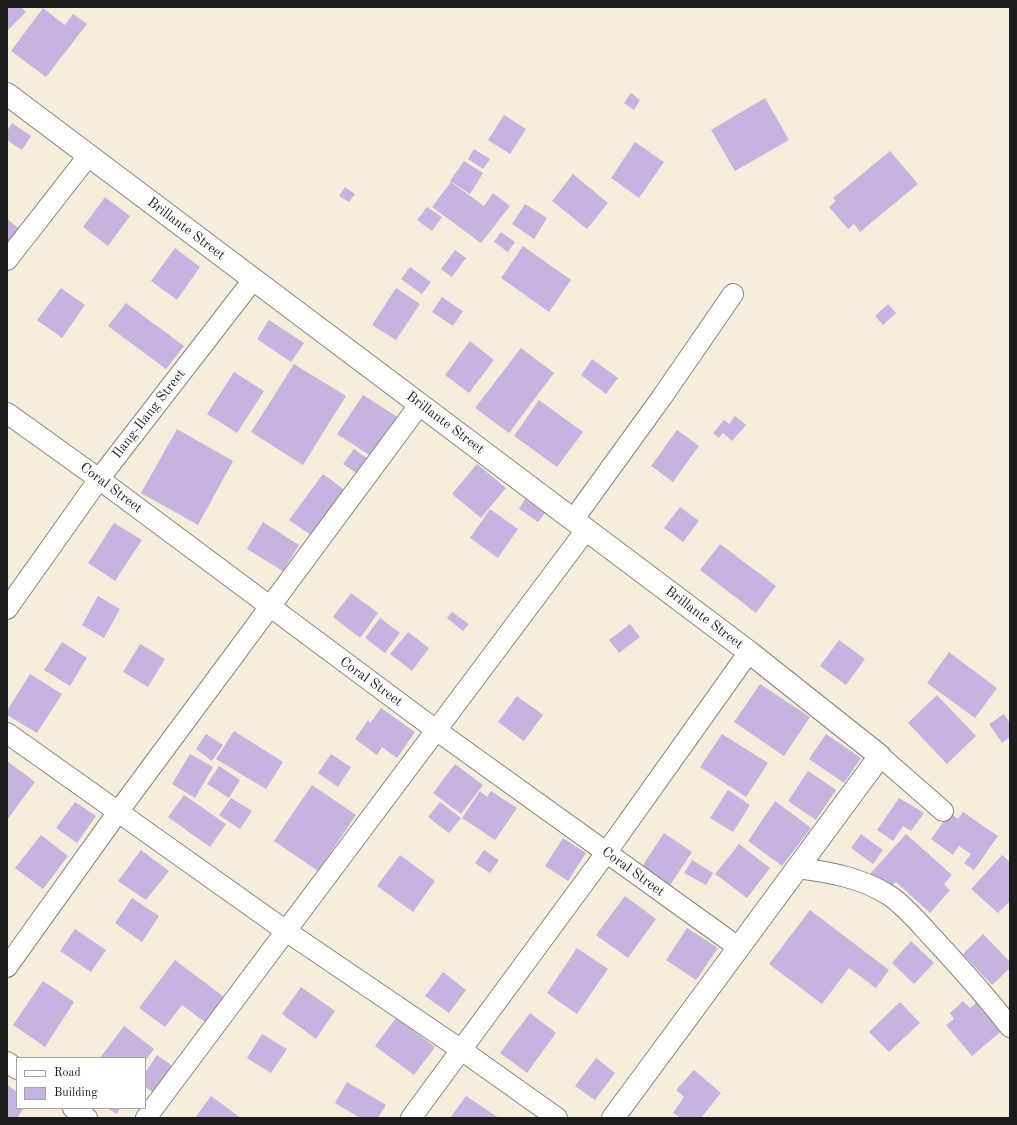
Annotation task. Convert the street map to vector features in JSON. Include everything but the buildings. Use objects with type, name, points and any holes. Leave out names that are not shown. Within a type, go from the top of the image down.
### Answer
[{"type":"street","name":"Brillante Street","points":[[7,94],[749,652],[880,756]]},
{"type":"street","points":[[7,260],[89,155]]},
{"type":"street","name":"Ilang-Ilang Street","points":[[7,609],[99,479],[253,280]]},
{"type":"street","points":[[146,1118],[436,730],[580,525],[662,397],[733,294]]},
{"type":"street","points":[[7,967],[118,812],[420,404]]},
{"type":"street","name":"Coral Street","points":[[7,413],[99,479],[436,730],[738,947]]},
{"type":"street","points":[[411,1118],[460,1049],[606,852],[749,652]]},
{"type":"street","points":[[7,733],[286,931],[460,1049],[557,1118]]},
{"type":"street","points":[[612,1118],[880,756],[943,811]]},
{"type":"street","points":[[798,868],[843,876],[869,885],[890,896],[904,908],[977,985],[1010,1027]]},
{"type":"street","points":[[7,1062],[16,1068]]},
{"type":"street","points":[[74,1109],[87,1118]]}]
